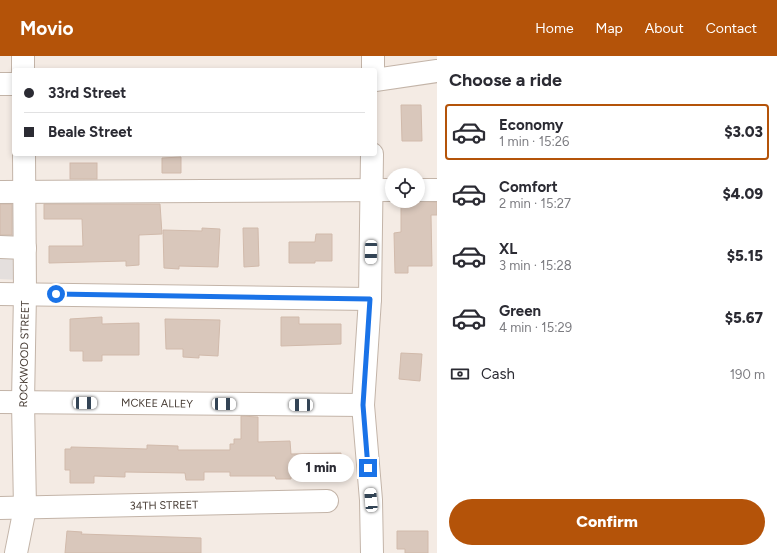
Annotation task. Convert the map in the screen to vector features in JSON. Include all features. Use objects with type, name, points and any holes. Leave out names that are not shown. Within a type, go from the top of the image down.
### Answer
[{"type":"street","points":[[23,56],[23,68]]},
{"type":"street","points":[[373,56],[373,68]]},
{"type":"street","points":[[377,80],[437,72]]},
{"type":"street","points":[[0,84],[12,84]]},
{"type":"street","name":"ROCKWOOD STREET","points":[[16,553],[25,508],[23,402],[25,293],[24,156]]},
{"type":"street","points":[[372,553],[371,500],[363,405],[370,299],[382,190],[373,156]]},
{"type":"street","points":[[0,192],[382,190]]},
{"type":"street","points":[[425,190],[437,190]]},
{"type":"street","points":[[0,247],[25,248]]},
{"type":"street","points":[[0,294],[25,293],[370,299]]},
{"type":"street","name":"MCKEE ALLEY","points":[[0,402],[363,405]]},
{"type":"street","name":"34TH STREET","points":[[0,508],[327,501]]},
{"type":"shaded area","points":[[0,190],[21,190],[19,280],[0,279]]},
{"type":"building","points":[[401,105],[421,105],[422,141],[402,141]]},
{"type":"building","points":[[181,157],[181,173],[162,173],[162,158]]},
{"type":"building","points":[[70,163],[97,163],[97,179],[70,179]]},
{"type":"building","points":[[425,202],[437,202],[437,215],[431,215],[432,266],[408,266],[408,273],[395,273],[394,233],[401,232],[401,208],[425,208]]},
{"type":"building","points":[[0,204],[12,204],[12,235],[0,235]]},
{"type":"building","points":[[44,204],[160,204],[162,234],[139,235],[139,265],[126,266],[126,261],[49,263],[49,246],[83,246],[82,219],[44,219]]},
{"type":"building","points":[[202,228],[220,229],[218,267],[179,266],[179,269],[164,268],[163,230],[202,231]]},
{"type":"building","points":[[243,228],[258,228],[259,266],[244,267]]},
{"type":"building","points":[[316,234],[332,234],[332,261],[315,261],[315,263],[289,263],[289,242],[315,242]]},
{"type":"building","points":[[102,317],[102,324],[139,323],[139,355],[102,355],[102,361],[83,361],[83,351],[70,351],[70,319]]},
{"type":"building","points":[[281,317],[299,317],[299,324],[341,324],[341,344],[281,346]]},
{"type":"building","points":[[165,319],[220,320],[218,356],[199,355],[199,358],[183,357],[183,349],[166,349]]},
{"type":"building","points":[[401,353],[422,354],[420,381],[399,379]]},
{"type":"building","points":[[241,416],[258,417],[258,442],[290,441],[291,454],[341,453],[341,476],[291,477],[291,479],[276,479],[275,476],[230,476],[230,472],[204,472],[204,480],[186,480],[185,473],[125,472],[125,477],[94,476],[94,483],[70,483],[70,470],[65,470],[65,449],[71,449],[71,447],[147,449],[147,445],[178,446],[178,450],[230,450],[230,444],[234,444],[234,439],[241,439]]},
{"type":"building","points":[[67,531],[82,532],[81,534],[201,538],[201,553],[65,553]]},
{"type":"building","points":[[397,531],[428,531],[428,553],[405,553],[405,549],[397,549]]},
{"type":"route","points":[[56,294],[370,299],[363,405],[368,468]]}]
